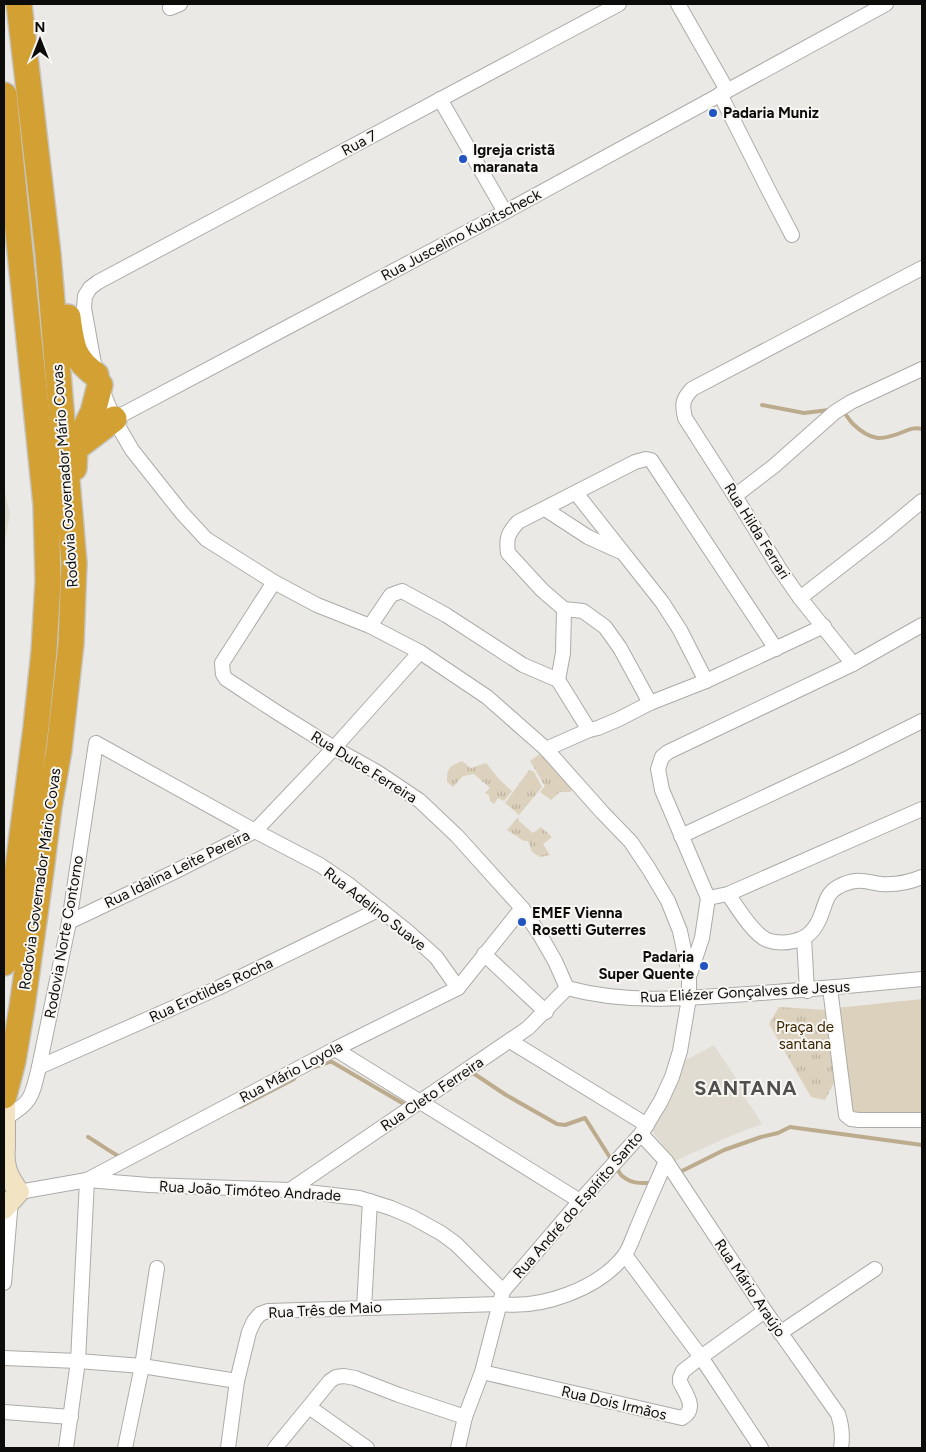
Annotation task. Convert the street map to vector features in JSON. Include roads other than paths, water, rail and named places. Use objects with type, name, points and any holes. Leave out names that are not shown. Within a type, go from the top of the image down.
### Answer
[{"type":"highway","name":"Rodovia Governador Mário Covas","points":[[4,1102],[22,1007],[49,807],[59,750],[71,644],[74,563],[48,254],[19,4]]},
{"type":"highway","points":[[4,60],[16,68],[30,180],[41,195]]},
{"type":"highway","name":"Rodovia Governador Mário Covas","points":[[4,95],[46,505],[48,581],[44,651],[19,859],[4,963]]},
{"type":"highway","points":[[32,117],[45,140],[72,343],[78,358],[98,380],[93,412],[75,449],[74,473],[69,497]]},
{"type":"highway","points":[[4,173],[21,360],[34,386]]},
{"type":"highway","points":[[75,449],[114,419]]},
{"type":"street","name":"Rua 7","points":[[98,282],[619,4]]},
{"type":"street","points":[[678,4],[792,235]]},
{"type":"street","name":"Rua Juscelino Kubitscheck","points":[[114,419],[505,212],[886,4]]},
{"type":"street","points":[[440,100],[505,212]]},
{"type":"street","name":"Rua Hilda Ferrari","points":[[854,664],[800,598],[770,554],[685,418],[682,406],[686,396],[692,389],[922,268]]},
{"type":"street","name":"Rua André do Espírito Santo","points":[[98,282],[90,288],[85,296],[84,308],[98,380],[114,419],[144,466],[182,513],[206,539],[274,582],[317,605],[370,626],[420,652],[487,697],[546,749],[631,842],[650,869],[668,901],[680,932],[690,975],[689,998],[680,1051],[672,1077],[644,1130],[580,1201],[502,1298],[482,1372],[465,1417],[458,1448]]},
{"type":"street","points":[[735,496],[774,466],[835,412],[922,369]]},
{"type":"street","points":[[650,703],[620,648],[605,628],[583,611],[564,608],[542,590],[508,554],[507,540],[510,531],[518,522],[636,462],[651,460],[776,649]]},
{"type":"street","points":[[576,493],[662,602],[680,630],[706,681]]},
{"type":"street","points":[[800,598],[922,501]]},
{"type":"street","points":[[545,509],[588,537],[624,553]]},
{"type":"street","name":"Rua Dulce Ferreira","points":[[274,582],[222,663],[223,674],[226,679],[420,800],[457,836],[522,908],[555,961],[568,988]]},
{"type":"street","points":[[370,626],[391,595],[402,591],[446,615],[523,665],[558,680],[589,730]]},
{"type":"street","points":[[558,680],[563,653],[564,608]]},
{"type":"street","points":[[690,975],[702,938],[708,898],[662,790],[658,769],[662,757],[668,752],[854,664],[922,625]]},
{"type":"street","points":[[546,749],[612,722],[650,703],[706,681],[824,626]]},
{"type":"street","name":"Rua Idalina Leite Pereira","points":[[69,922],[255,831],[334,748],[420,652]]},
{"type":"street","points":[[681,836],[848,758],[922,721]]},
{"type":"street","name":"Rodovia Norte Contorno","points":[[4,1102],[21,1109],[27,1103],[33,1091],[40,1067],[69,922],[96,743]]},
{"type":"street","name":"Rua Adelino Suave","points":[[96,743],[320,865],[348,884],[407,931],[436,957],[458,988]]},
{"type":"street","points":[[708,898],[728,894],[922,809]]},
{"type":"street","points":[[728,894],[745,919],[766,940],[788,942],[804,938],[811,932],[819,920],[826,900],[835,888],[854,880],[865,880],[883,884],[916,880],[922,877]]},
{"type":"street","name":"Rua Mário Loyola","points":[[87,1180],[335,1049],[458,988],[522,908]]},
{"type":"street","name":"Rua Erotildes Rocha","points":[[40,1067],[218,988],[380,909]]},
{"type":"street","points":[[804,938],[807,991]]},
{"type":"street","points":[[484,954],[546,1012]]},
{"type":"street","name":"Rua Eliézer Gonçalves de Jesus","points":[[568,988],[591,995],[631,998],[689,998],[807,991],[922,980]]},
{"type":"street","name":"Rua Cleto Ferreira","points":[[290,1190],[528,1028],[568,988]]},
{"type":"street","points":[[830,988],[846,1115],[851,1119],[859,1120],[922,1120]]},
{"type":"street","name":"Rua Mário Araújo","points":[[510,1041],[644,1130],[780,1333],[838,1414],[842,1424],[841,1448]]},
{"type":"street","points":[[335,1049],[580,1201]]},
{"type":"street","points":[[4,1102],[5,1166],[9,1178],[11,1200],[4,1283]]},
{"type":"street","points":[[666,1161],[625,1255],[701,1357],[761,1448]]},
{"type":"street","points":[[11,1200],[87,1180],[78,1361],[66,1448]]},
{"type":"street","name":"Rua João Timóteo Andrade","points":[[87,1180],[149,1185],[290,1190],[370,1201],[412,1217],[441,1233],[456,1244],[502,1298]]},
{"type":"street","points":[[364,1308],[370,1201]]},
{"type":"street","name":"Rua Três de Maio","points":[[228,1448],[237,1380],[249,1332],[260,1314],[268,1311],[364,1308],[502,1298],[511,1306],[548,1301],[584,1287],[607,1272],[625,1255]]},
{"type":"street","points":[[125,1448],[142,1366],[157,1268]]},
{"type":"street","points":[[780,1333],[875,1269]]},
{"type":"street","name":"Rua Dois Irmãos","points":[[482,1372],[682,1418],[690,1412],[691,1406],[680,1382],[681,1375],[701,1357],[765,1311]]},
{"type":"street","points":[[4,1358],[142,1366],[237,1380]]},
{"type":"street","points":[[275,1448],[330,1381],[336,1377],[355,1378],[465,1417]]},
{"type":"street","points":[[309,1407],[367,1448]]},
{"type":"street","points":[[4,1412],[71,1417]]},
{"type":"waterway","points":[[762,405],[804,413],[829,410]]},
{"type":"waterway","points":[[843,412],[859,430],[876,438],[888,437],[917,428],[922,429]]},
{"type":"waterway","points":[[315,1067],[332,1062],[404,1104],[408,1104]]},
{"type":"waterway","points":[[469,1074],[473,1073],[506,1095],[557,1124],[565,1125],[585,1118],[621,1175],[639,1183],[653,1183]]},
{"type":"waterway","points":[[240,1107],[294,1079]]},
{"type":"waterway","points":[[678,1173],[724,1150],[778,1133],[790,1127],[922,1145]]},
{"type":"waterway","points":[[88,1137],[122,1158]]},
{"type":"place","name":"Padaria Muniz","points":[[713,113]]},
{"type":"place","name":"Igreja cristã maranata","points":[[463,159]]},
{"type":"place","name":"EMEF Vienna Rosetti Guterres","points":[[522,922]]},
{"type":"place","name":"Padaria Super Quente","points":[[704,966]]},
{"type":"district","name":"SANTANA","points":[[746,1088]]},
{"type":"park label","name":"Praça de santana","points":[[805,1036]]}]
